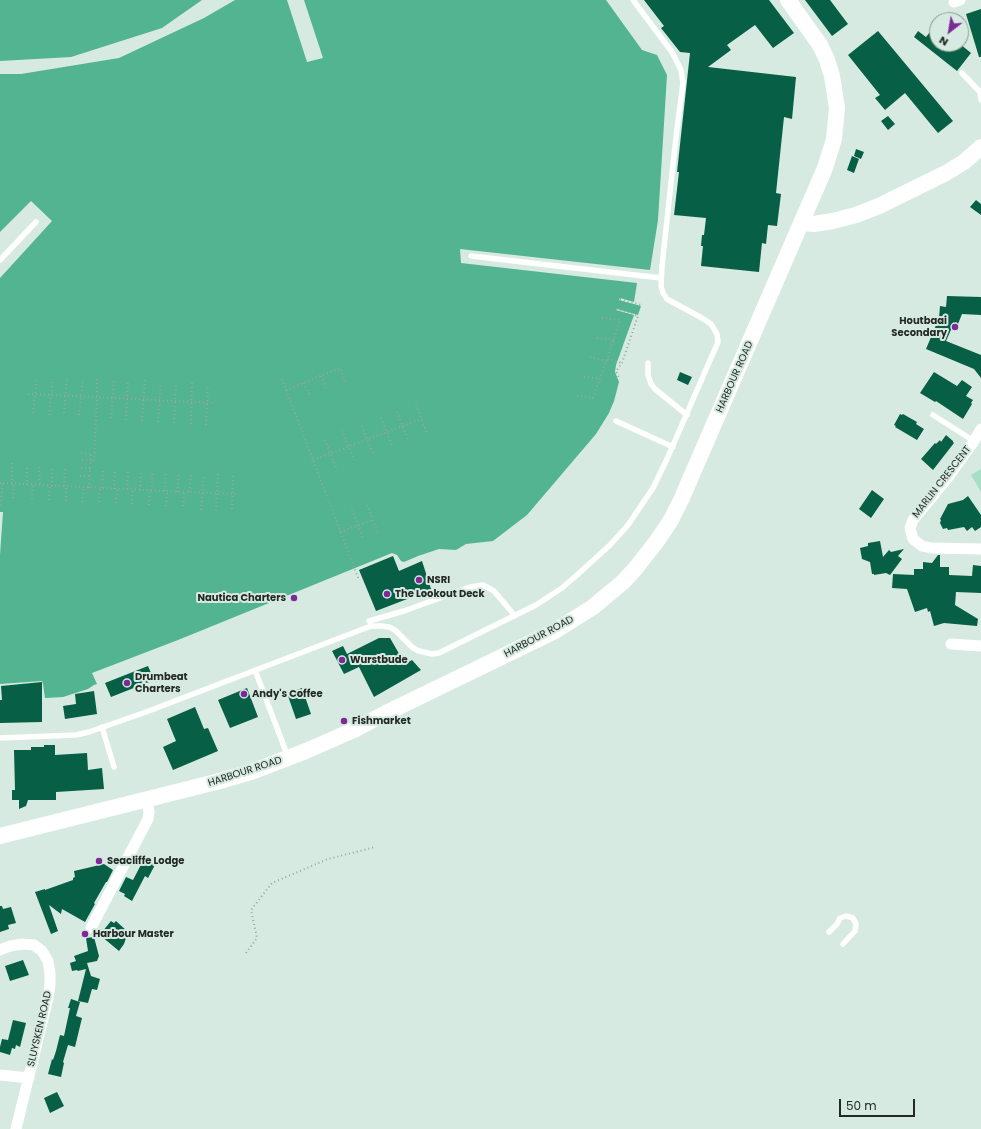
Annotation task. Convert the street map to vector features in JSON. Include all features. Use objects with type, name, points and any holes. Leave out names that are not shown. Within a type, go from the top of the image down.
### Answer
[{"type":"street","name":"HARBOUR ROAD","points":[[0,836],[250,772],[288,758],[356,728],[555,631],[593,607],[623,582],[657,541],[671,520],[681,500],[802,223],[831,151],[834,139],[836,108],[832,76],[820,45],[788,0]]},
{"type":"street","points":[[802,223],[814,224],[833,221],[856,215],[879,206],[946,173],[964,162],[981,147]]},
{"type":"street","name":"MARLIN CRESCENT","points":[[981,429],[946,480],[913,520],[910,528],[913,539],[922,546],[931,548],[981,549]]},
{"type":"street","points":[[951,644],[981,646]]},
{"type":"street","points":[[91,928],[148,819],[149,812],[147,799]]},
{"type":"street","name":"SLUYSKEN ROAD","points":[[0,950],[23,944],[34,945],[42,950],[48,961],[50,973],[49,991],[16,1129]]},
{"type":"street","points":[[0,1075],[29,1078]]},
{"type":"lane","points":[[0,738],[76,735],[89,732],[371,626],[389,627],[395,630],[413,648],[432,654],[439,653],[536,605],[562,588],[610,545],[628,525],[653,488],[687,415],[718,342],[717,334],[711,324],[667,299],[661,286],[683,82],[681,70],[672,52],[634,0]]},
{"type":"lane","points":[[962,73],[980,92]]},
{"type":"lane","points":[[981,84],[981,100]]},
{"type":"lane","points":[[0,260],[36,222]]},
{"type":"lane","points":[[471,256],[661,278]]},
{"type":"lane","points":[[648,363],[648,375],[651,384],[687,415]]},
{"type":"lane","points":[[933,415],[974,441]]},
{"type":"lane","points":[[616,421],[672,447]]},
{"type":"lane","points":[[369,622],[477,585],[483,585],[494,590],[515,616]]},
{"type":"lane","points":[[255,670],[288,758]]},
{"type":"lane","points":[[102,728],[114,767]]},
{"type":"lane","points":[[829,932],[833,929],[840,918],[846,916],[853,918],[856,924],[855,931],[843,944]]},
{"type":"path","points":[[620,299],[641,305]]},
{"type":"path","points":[[616,309],[638,316],[622,363],[616,371],[619,378]]},
{"type":"path","points":[[577,396],[593,398],[614,340],[620,320],[602,318]]},
{"type":"path","points":[[596,338],[614,340]]},
{"type":"path","points":[[590,357],[622,363]]},
{"type":"path","points":[[286,390],[340,368],[346,383]]},
{"type":"path","points":[[321,376],[327,390]]},
{"type":"path","points":[[584,377],[600,379]]},
{"type":"path","points":[[33,413],[37,378]]},
{"type":"path","points":[[64,414],[67,378]]},
{"type":"path","points":[[49,415],[52,379]]},
{"type":"path","points":[[81,460],[94,461],[97,379]]},
{"type":"path","points":[[282,379],[359,580]]},
{"type":"path","points":[[80,415],[83,380]]},
{"type":"path","points":[[111,418],[114,380]]},
{"type":"path","points":[[126,420],[128,380]]},
{"type":"path","points":[[142,421],[145,380]]},
{"type":"path","points":[[158,422],[160,382]]},
{"type":"path","points":[[191,424],[192,383]]},
{"type":"path","points":[[303,383],[310,395]]},
{"type":"path","points":[[174,423],[176,384]]},
{"type":"path","points":[[206,425],[208,386]]},
{"type":"path","points":[[28,394],[214,403]]},
{"type":"path","points":[[416,405],[427,432]]},
{"type":"path","points":[[397,412],[408,440]]},
{"type":"path","points":[[380,418],[392,446]]},
{"type":"path","points":[[313,460],[422,419]]},
{"type":"path","points":[[362,426],[373,454]]},
{"type":"path","points":[[342,430],[354,460]]},
{"type":"path","points":[[325,440],[336,467]]},
{"type":"path","points":[[81,453],[91,453],[89,488]]},
{"type":"path","points":[[12,463],[14,498]]},
{"type":"path","points":[[27,467],[27,484]]},
{"type":"path","points":[[40,467],[40,485]]},
{"type":"path","points":[[49,500],[52,468]]},
{"type":"path","points":[[65,468],[66,501]]},
{"type":"path","points":[[80,468],[90,469]]},
{"type":"path","points":[[99,502],[103,469]]},
{"type":"path","points":[[115,469],[116,503]]},
{"type":"path","points":[[127,489],[128,471]]},
{"type":"path","points":[[140,490],[141,471]]},
{"type":"path","points":[[149,505],[153,472]]},
{"type":"path","points":[[166,473],[166,506]]},
{"type":"path","points":[[216,511],[218,473]]},
{"type":"path","points":[[177,492],[179,474]]},
{"type":"path","points":[[189,492],[191,475]]},
{"type":"path","points":[[201,510],[204,475]]},
{"type":"path","points":[[232,509],[233,475]]},
{"type":"path","points":[[80,476],[90,476]]},
{"type":"path","points":[[0,506],[1,483],[238,494]]},
{"type":"path","points":[[32,499],[33,485]]},
{"type":"path","points":[[82,502],[84,487]]},
{"type":"path","points":[[132,504],[133,490]]},
{"type":"path","points":[[183,506],[184,492]]},
{"type":"path","points":[[367,505],[378,533]]},
{"type":"path","points":[[352,510],[363,538]]},
{"type":"path","points":[[340,532],[373,520]]},
{"type":"path","points":[[246,953],[257,938],[251,910],[272,883],[328,858],[375,847]]},
{"type":"shaded area","points":[[0,0],[202,0],[162,28],[71,57],[0,61]]},
{"type":"shaded area","points":[[235,0],[287,0],[307,62],[323,58],[304,0],[606,0],[642,50],[657,55],[667,75],[658,220],[650,270],[460,249],[461,263],[637,283],[634,302],[620,298],[619,300],[641,306],[638,315],[616,310],[634,315],[616,365],[615,372],[619,382],[614,401],[609,413],[596,434],[527,515],[493,541],[466,544],[456,550],[439,549],[404,562],[401,561],[397,555],[392,553],[178,640],[92,673],[97,684],[88,689],[63,697],[45,698],[42,681],[0,684],[0,555],[3,512],[0,512],[0,278],[52,221],[31,201],[0,232],[0,74],[21,74],[119,58],[204,18]]},
{"type":"shaded area","points":[[981,469],[981,492],[971,475]]},
{"type":"building","points":[[644,0],[769,0],[794,33],[773,48],[755,25],[727,45],[731,50],[708,67],[796,77],[792,119],[784,117],[776,193],[781,194],[777,226],[768,225],[766,244],[762,243],[759,272],[701,266],[703,246],[701,246],[702,235],[704,235],[706,218],[674,215],[679,172],[677,172],[690,53],[680,52],[661,28],[664,26]]},
{"type":"building","points":[[805,0],[830,0],[848,24],[832,36]]},
{"type":"building","points":[[981,9],[981,57],[979,57],[969,24],[969,13]]},
{"type":"building","points":[[878,31],[953,121],[938,133],[905,93],[885,110],[875,98],[880,95],[848,55]]},
{"type":"building","points":[[918,31],[926,37],[929,33],[929,49],[914,37]]},
{"type":"building","points":[[969,51],[971,53],[957,71],[933,52]]},
{"type":"building","points":[[888,116],[895,124],[888,130],[881,121]]},
{"type":"building","points":[[856,149],[864,152],[861,159],[854,156]]},
{"type":"building","points":[[852,156],[859,159],[854,173],[847,170]]},
{"type":"building","points":[[976,200],[981,204],[981,215],[970,207]]},
{"type":"building","points":[[947,296],[981,297],[981,315],[962,314],[958,324],[954,323],[946,341],[981,355],[981,378],[974,369],[926,349],[939,318],[940,306],[946,307]]},
{"type":"building","points":[[680,372],[692,377],[688,385],[677,380]]},
{"type":"building","points":[[934,372],[957,386],[962,380],[972,387],[966,396],[973,400],[971,403],[972,404],[963,419],[936,401],[935,402],[920,393]]},
{"type":"building","points":[[900,414],[903,414],[917,422],[916,424],[924,429],[917,440],[895,427],[896,426],[894,425]]},
{"type":"building","points":[[946,435],[954,443],[933,470],[921,459],[935,443],[936,444],[940,440],[941,442]]},
{"type":"building","points":[[872,490],[884,499],[871,518],[859,509]]},
{"type":"building","points":[[968,496],[981,515],[981,527],[975,531],[972,527],[967,531],[964,527],[948,530],[947,528],[943,529],[940,519],[948,504],[963,500]]},
{"type":"building","points":[[880,541],[883,557],[889,550],[891,552],[904,549],[898,556],[902,559],[890,575],[886,573],[872,574],[870,562],[862,559],[860,548],[868,546],[868,543]]},
{"type":"building","points":[[938,555],[940,555],[940,567],[949,567],[949,575],[972,576],[973,565],[981,566],[981,593],[956,592],[955,605],[978,619],[977,626],[944,623],[934,626],[930,611],[928,612],[927,608],[915,612],[907,589],[892,588],[893,574],[914,575],[914,569],[923,569],[923,562],[932,563]]},
{"type":"building","points":[[393,556],[399,571],[422,561],[432,592],[416,598],[415,596],[376,611],[359,570]]},
{"type":"building","points":[[379,638],[390,638],[405,664],[412,660],[421,670],[374,697],[359,667],[344,674],[332,651],[343,646],[347,654]]},
{"type":"building","points":[[148,666],[154,680],[111,697],[105,683]]},
{"type":"building","points":[[42,682],[42,722],[0,723],[0,700],[2,700],[1,686]]},
{"type":"building","points":[[247,688],[258,717],[230,728],[218,700]]},
{"type":"building","points":[[302,688],[311,714],[296,719],[287,693]]},
{"type":"building","points":[[94,691],[97,714],[65,719],[63,706],[76,704],[75,694]]},
{"type":"building","points":[[195,707],[204,729],[208,728],[218,751],[173,770],[163,747],[176,741],[167,719]]},
{"type":"building","points":[[44,745],[55,745],[55,755],[87,753],[88,770],[102,768],[104,789],[56,792],[56,800],[28,800],[26,806],[19,809],[19,800],[12,800],[12,790],[15,790],[14,750],[31,750],[31,747],[44,747]]},
{"type":"building","points":[[145,857],[156,863],[148,878],[145,876],[132,901],[124,896],[125,894],[119,891],[126,877],[133,880]]},
{"type":"building","points":[[104,864],[113,870],[85,922],[62,909],[61,914],[49,905],[58,931],[51,934],[35,892],[73,880],[75,877],[74,871]]},
{"type":"building","points":[[0,906],[2,906],[3,909],[11,907],[16,923],[8,925],[9,929],[0,932]]},
{"type":"building","points":[[111,921],[114,923],[116,921],[128,932],[124,944],[119,951],[101,936],[107,935],[102,932]]},
{"type":"building","points":[[94,937],[99,956],[97,961],[87,963],[91,976],[100,979],[97,990],[92,989],[88,1003],[78,1001],[86,969],[72,971],[70,963],[76,961],[74,956],[88,951],[86,938]]},
{"type":"building","points":[[23,960],[29,975],[10,981],[5,966]]},
{"type":"building","points":[[71,999],[80,1002],[76,1016],[82,1018],[75,1047],[68,1045],[63,1062],[61,1077],[48,1074],[60,1035],[64,1036],[70,1008],[68,1008]]},
{"type":"building","points":[[13,1020],[26,1023],[20,1047],[16,1045],[15,1049],[12,1048],[10,1055],[0,1052],[0,1047],[2,1039],[8,1040]]},
{"type":"building","points":[[57,1092],[64,1106],[50,1113],[44,1098]]},
{"type":"place","name":"Houtbaai Secondary","points":[[955,327]]},
{"type":"place","name":"NSRI","points":[[419,580]]},
{"type":"place","name":"The Lookout Deck","points":[[387,594]]},
{"type":"place","name":"Nautica Charters","points":[[294,598]]},
{"type":"place","name":"Wurstbude","points":[[342,660]]},
{"type":"place","name":"Drumbeat Charters","points":[[127,683]]},
{"type":"place","name":"Andy's Coffee","points":[[244,694]]},
{"type":"place","name":"Fishmarket","points":[[344,721]]},
{"type":"place","name":"Seacliffe Lodge","points":[[99,861]]},
{"type":"place","name":"Harbour Master","points":[[85,934]]}]
